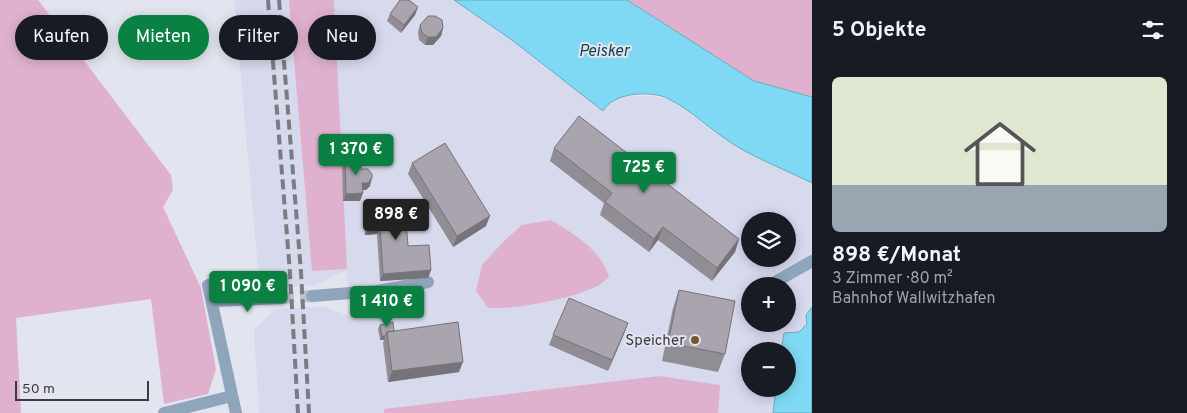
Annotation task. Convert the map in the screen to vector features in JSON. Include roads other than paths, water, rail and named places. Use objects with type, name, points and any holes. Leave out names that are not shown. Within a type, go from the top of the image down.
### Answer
[{"type":"street","points":[[784,277],[812,261]]},
{"type":"street","points":[[312,296],[377,291],[428,282]]},
{"type":"street","points":[[208,285],[236,413]]},
{"type":"street","points":[[213,301],[282,298]]},
{"type":"street","points":[[164,413],[232,396]]},
{"type":"water","name":"Peisker","points":[[454,0],[627,0],[754,81],[812,97],[812,183],[742,149],[725,139],[686,109],[662,96],[633,94],[624,96],[608,105],[603,111],[512,40]]},
{"type":"water","points":[[812,307],[812,413],[773,413],[775,397],[796,397],[796,342],[782,342],[784,333],[799,332],[807,324],[806,315]]},
{"type":"tunnel","points":[[282,298],[312,296]]},
{"type":"railway","points":[[268,0],[290,273],[298,413]]},
{"type":"railway","points":[[279,0],[301,272],[309,413]]},
{"type":"place","name":"Speicher","points":[[695,340]]}]
